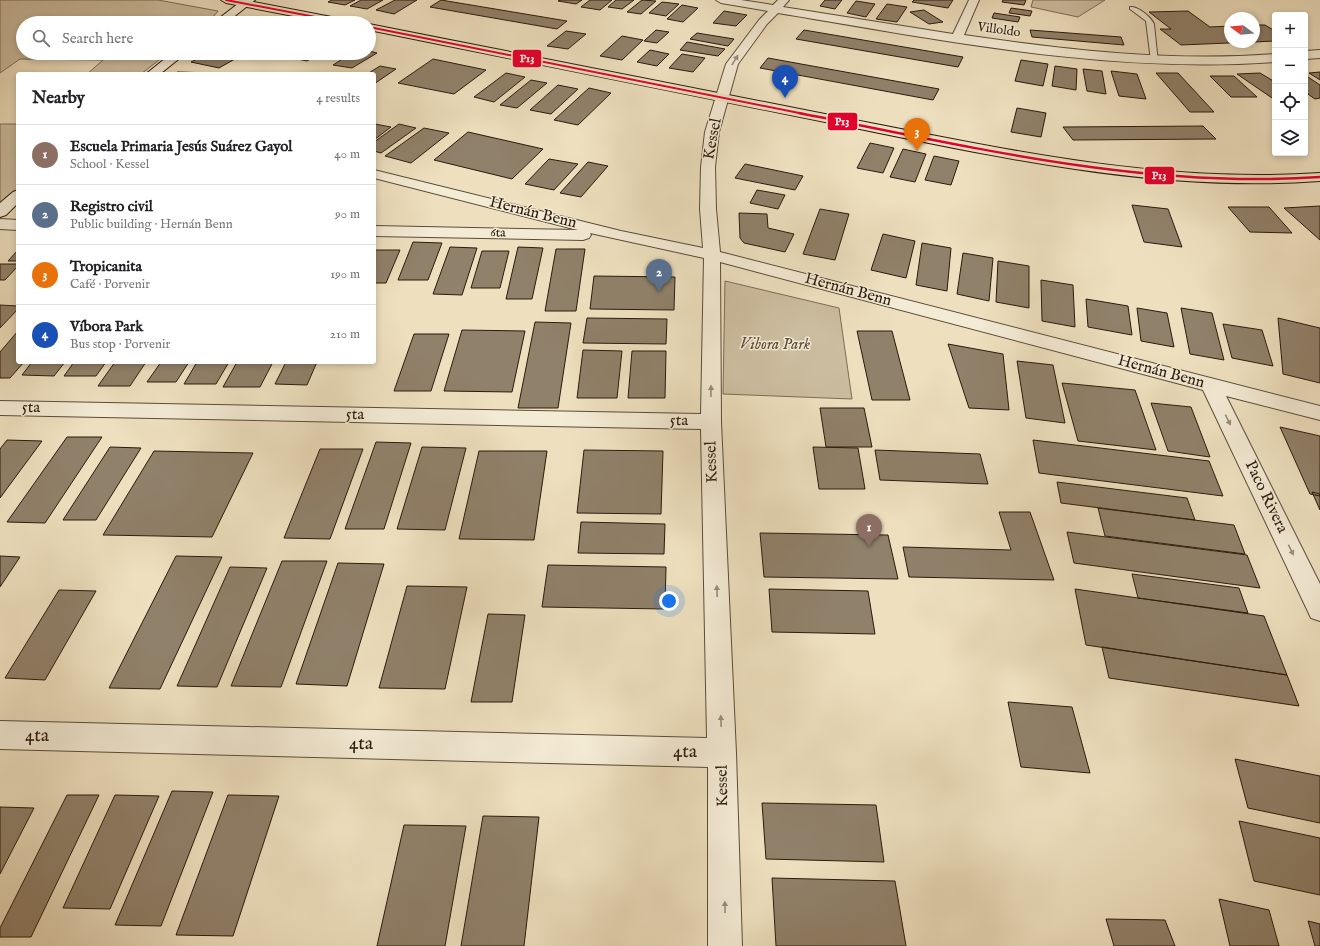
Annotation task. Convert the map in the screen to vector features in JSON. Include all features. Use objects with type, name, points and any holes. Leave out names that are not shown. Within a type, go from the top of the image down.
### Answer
[{"type":"main road","points":[[226,0],[247,2],[314,16]]},
{"type":"main road","points":[[376,28],[990,151],[1078,165],[1174,177],[1205,179],[1235,180],[1320,177]]},
{"type":"street","name":"Villoldo","points":[[722,0],[957,38],[1125,60],[1244,61],[1272,58]]},
{"type":"street","name":"Kessel","points":[[725,946],[722,753],[710,422],[712,255],[708,209],[708,167],[712,132],[732,64],[752,36],[784,0]]},
{"type":"street","points":[[957,38],[974,0]]},
{"type":"street","points":[[228,16],[247,2]]},
{"type":"street","points":[[1308,55],[1320,54]]},
{"type":"street","points":[[155,72],[171,60]]},
{"type":"street","name":"Hernán Benn","points":[[376,175],[621,236],[712,255],[1320,412]]},
{"type":"street","points":[[0,212],[16,197]]},
{"type":"street","points":[[0,224],[16,225]]},
{"type":"street","name":"6ta","points":[[376,231],[621,236]]},
{"type":"street","name":"Paco Rivera","points":[[1211,385],[1320,610]]},
{"type":"street","name":"5ta","points":[[0,408],[710,422]]},
{"type":"street","name":"4ta","points":[[0,735],[722,753]]},
{"type":"lane","points":[[1132,8],[1149,20],[1151,24],[1155,61]]},
{"type":"green space","points":[[0,0],[158,0],[218,11],[214,16],[16,16],[16,60],[19,60],[0,73]]},
{"type":"green space","points":[[1033,0],[1105,0],[1078,17],[1031,7]]},
{"type":"green space","points":[[103,60],[159,60],[144,72],[89,72]]},
{"type":"green space","points":[[0,124],[16,124],[16,191],[0,207]]},
{"type":"green space","name":"Vibora Park","points":[[725,281],[839,308],[852,399],[723,394]]},
{"type":"building","points":[[332,0],[355,0],[345,5],[328,2]]},
{"type":"building","points":[[361,0],[383,0],[367,9],[350,6]]},
{"type":"building","points":[[395,0],[417,0],[394,14],[376,10]]},
{"type":"building","points":[[441,0],[567,21],[557,29],[430,7]]},
{"type":"building","points":[[582,0],[576,4],[558,1]]},
{"type":"building","points":[[590,0],[612,0],[600,10],[581,7]]},
{"type":"building","points":[[616,0],[634,0],[622,9],[608,7]]},
{"type":"building","points":[[642,0],[656,1],[641,14],[627,12]]},
{"type":"building","points":[[825,0],[842,0],[835,9],[820,6]]},
{"type":"building","points":[[914,0],[953,0],[948,8],[912,2]]},
{"type":"building","points":[[1003,0],[1026,0],[1024,5],[1002,2]]},
{"type":"building","points":[[856,1],[875,4],[866,17],[847,13]]},
{"type":"building","points":[[662,2],[679,4],[666,16],[649,13]]},
{"type":"building","points":[[887,4],[907,7],[897,22],[876,19]]},
{"type":"building","points":[[682,5],[698,8],[683,22],[667,19]]},
{"type":"building","points":[[1011,8],[1032,11],[1030,16],[1009,13]]},
{"type":"building","points":[[924,10],[943,22],[929,24],[910,12]]},
{"type":"building","points":[[724,11],[747,15],[736,26],[713,23]]},
{"type":"building","points":[[1188,11],[1210,27],[1224,26],[1224,43],[1181,45],[1160,29],[1171,29],[1149,12]]},
{"type":"building","points":[[994,13],[1020,17],[1018,22],[992,18]]},
{"type":"building","points":[[1260,25],[1265,25],[1272,29],[1272,41],[1260,42]]},
{"type":"building","points":[[656,30],[669,32],[657,43],[644,41]]},
{"type":"building","points":[[804,30],[963,57],[958,67],[796,39]]},
{"type":"building","points":[[1030,30],[1121,37],[1124,45],[1032,37]]},
{"type":"building","points":[[566,31],[586,34],[568,49],[547,46]]},
{"type":"building","points":[[697,33],[734,39],[728,46],[690,39]]},
{"type":"building","points":[[622,36],[643,40],[622,60],[600,56]]},
{"type":"building","points":[[687,42],[725,49],[718,56],[680,50]]},
{"type":"building","points":[[650,50],[669,54],[657,66],[637,62]]},
{"type":"building","points":[[682,54],[705,58],[693,72],[669,68]]},
{"type":"building","points":[[768,58],[939,89],[933,100],[760,68]]},
{"type":"building","points":[[433,59],[486,70],[454,94],[398,83]]},
{"type":"building","points":[[195,60],[233,60],[219,68],[191,62]]},
{"type":"building","points":[[341,60],[365,60],[352,68],[333,65]]},
{"type":"building","points":[[1021,60],[1048,64],[1043,86],[1015,81]]},
{"type":"building","points":[[380,66],[396,69],[376,83],[376,72],[370,72]]},
{"type":"building","points":[[1055,66],[1077,69],[1076,90],[1052,86]]},
{"type":"building","points":[[1083,69],[1102,71],[1106,94],[1087,91]]},
{"type":"building","points":[[1111,71],[1137,74],[1146,99],[1119,96]]},
{"type":"building","points":[[1320,72],[1320,80],[1309,73]]},
{"type":"building","points":[[506,73],[525,77],[494,102],[474,97]]},
{"type":"building","points":[[1156,73],[1178,73],[1214,112],[1190,112]]},
{"type":"building","points":[[1260,73],[1272,80],[1272,98],[1237,74]]},
{"type":"building","points":[[1210,76],[1234,76],[1257,97],[1231,97]]},
{"type":"building","points":[[1308,77],[1320,85],[1320,98],[1315,99],[1308,94]]},
{"type":"building","points":[[531,80],[547,83],[517,108],[500,105]]},
{"type":"building","points":[[558,85],[578,89],[551,114],[530,110]]},
{"type":"building","points":[[589,88],[611,93],[578,125],[554,120]]},
{"type":"building","points":[[1017,108],[1046,113],[1041,137],[1011,132]]},
{"type":"building","points":[[376,124],[391,127],[376,138]]},
{"type":"building","points":[[399,124],[416,128],[381,153],[376,152],[376,141]]},
{"type":"building","points":[[1203,126],[1216,139],[1073,140],[1063,127]]},
{"type":"building","points":[[424,128],[449,133],[411,163],[385,156]]},
{"type":"building","points":[[468,132],[543,149],[512,179],[434,160]]},
{"type":"building","points":[[870,143],[894,148],[883,173],[857,168]]},
{"type":"building","points":[[903,149],[926,154],[915,182],[890,177]]},
{"type":"building","points":[[934,156],[959,161],[951,185],[925,180]]},
{"type":"building","points":[[549,159],[578,164],[554,190],[525,184]]},
{"type":"building","points":[[588,162],[608,166],[581,197],[560,193]]},
{"type":"building","points":[[745,164],[803,176],[795,190],[735,178]]},
{"type":"building","points":[[757,190],[785,195],[778,209],[750,203]]},
{"type":"building","points":[[1132,205],[1168,209],[1182,247],[1144,242]]},
{"type":"building","points":[[1320,206],[1320,240],[1284,208]]},
{"type":"building","points":[[1228,207],[1269,207],[1292,233],[1250,232]]},
{"type":"building","points":[[820,209],[849,214],[835,260],[803,254]]},
{"type":"building","points":[[739,213],[767,214],[768,228],[794,234],[785,252],[744,243],[740,238]]},
{"type":"building","points":[[883,234],[915,241],[906,278],[871,270]]},
{"type":"building","points":[[413,242],[442,243],[428,280],[398,280]]},
{"type":"building","points":[[922,243],[951,248],[947,291],[916,285]]},
{"type":"building","points":[[450,247],[477,248],[462,295],[433,294]]},
{"type":"building","points":[[518,247],[543,248],[532,299],[506,299]]},
{"type":"building","points":[[556,249],[585,249],[576,311],[545,311]]},
{"type":"building","points":[[376,250],[400,250],[386,283],[376,283]]},
{"type":"building","points":[[482,251],[509,251],[500,288],[471,288]]},
{"type":"building","points":[[16,252],[16,261],[8,261]]},
{"type":"building","points":[[963,253],[993,258],[989,301],[957,294]]},
{"type":"building","points":[[998,261],[1029,266],[1029,308],[996,302]]},
{"type":"building","points":[[0,264],[16,264],[16,268],[5,280],[0,280]]},
{"type":"building","points":[[594,276],[675,277],[674,310],[590,309]]},
{"type":"building","points":[[1041,280],[1073,285],[1075,327],[1042,321]]},
{"type":"building","points":[[1086,299],[1128,306],[1132,335],[1088,327]]},
{"type":"building","points":[[0,305],[16,306],[16,311],[0,328]]},
{"type":"building","points":[[1137,308],[1167,313],[1174,347],[1141,341]]},
{"type":"building","points":[[1181,308],[1212,313],[1224,360],[1190,354]]},
{"type":"building","points":[[587,318],[667,319],[666,344],[583,343]]},
{"type":"building","points":[[1278,318],[1320,328],[1320,383],[1283,374]]},
{"type":"building","points":[[535,322],[571,323],[558,408],[518,408]]},
{"type":"building","points":[[1223,324],[1262,330],[1273,366],[1232,358]]},
{"type":"building","points":[[462,330],[525,331],[512,392],[444,391]]},
{"type":"building","points":[[857,331],[892,331],[910,400],[872,400]]},
{"type":"building","points":[[16,333],[16,364],[22,364],[10,378],[0,378],[0,352]]},
{"type":"building","points":[[414,334],[449,334],[431,391],[394,391]]},
{"type":"building","points":[[948,344],[1003,354],[1009,410],[969,408]]},
{"type":"building","points":[[583,350],[622,351],[617,398],[577,398]]},
{"type":"building","points":[[632,351],[666,351],[665,398],[628,398]]},
{"type":"building","points":[[1017,361],[1053,365],[1065,423],[1026,418]]},
{"type":"building","points":[[30,364],[63,364],[54,376],[22,375]]},
{"type":"building","points":[[73,364],[105,364],[96,376],[64,376]]},
{"type":"building","points":[[114,364],[145,364],[130,386],[98,386]]},
{"type":"building","points":[[160,364],[188,364],[176,382],[147,382]]},
{"type":"building","points":[[196,364],[228,364],[216,384],[184,384]]},
{"type":"building","points":[[236,364],[272,364],[260,387],[223,387]]},
{"type":"building","points":[[285,364],[316,364],[307,385],[275,384]]},
{"type":"building","points":[[1062,383],[1135,390],[1156,450],[1078,441]]},
{"type":"building","points":[[1151,403],[1191,407],[1210,457],[1168,451]]},
{"type":"building","points":[[820,408],[864,408],[872,447],[826,447]]},
{"type":"building","points":[[1280,427],[1320,436],[1320,496],[1310,494]]},
{"type":"building","points":[[67,437],[102,437],[45,523],[7,522]]},
{"type":"building","points":[[7,440],[42,441],[0,498],[0,449]]},
{"type":"building","points":[[1033,440],[1209,461],[1223,496],[1039,473]]},
{"type":"building","points":[[376,442],[411,443],[384,529],[345,529]]},
{"type":"building","points":[[110,447],[141,448],[96,520],[63,520]]},
{"type":"building","points":[[422,447],[466,448],[445,530],[397,529]]},
{"type":"building","points":[[813,447],[858,448],[865,489],[819,489]]},
{"type":"building","points":[[320,449],[363,449],[330,539],[284,538]]},
{"type":"building","points":[[584,450],[663,451],[661,514],[577,513]]},
{"type":"building","points":[[875,450],[980,454],[988,484],[880,480]]},
{"type":"building","points":[[154,451],[253,453],[212,537],[103,535]]},
{"type":"building","points":[[479,451],[547,451],[534,540],[459,539]]},
{"type":"building","points":[[1057,482],[1187,498],[1195,520],[1061,503]]},
{"type":"building","points":[[1312,492],[1320,494],[1320,510]]},
{"type":"building","points":[[1098,508],[1234,525],[1245,554],[1105,536]]},
{"type":"building","points":[[999,512],[1030,512],[1054,580],[909,577],[903,547],[1011,550]]},
{"type":"building","points":[[581,522],[665,524],[664,554],[578,553]]},
{"type":"building","points":[[1067,532],[1247,555],[1260,588],[1074,563]]},
{"type":"building","points":[[760,533],[888,535],[898,579],[764,577]]},
{"type":"building","points":[[0,556],[20,557],[0,587]]},
{"type":"building","points":[[176,556],[222,557],[160,689],[109,688]]},
{"type":"building","points":[[282,561],[327,561],[281,687],[231,686]]},
{"type":"building","points":[[338,563],[384,564],[347,686],[296,684]]},
{"type":"building","points":[[548,565],[666,567],[665,609],[542,607]]},
{"type":"building","points":[[230,567],[267,568],[217,687],[177,686]]},
{"type":"building","points":[[1132,574],[1239,588],[1248,613],[1138,598]]},
{"type":"building","points":[[407,586],[467,587],[445,689],[379,688]]},
{"type":"building","points":[[769,589],[868,591],[875,634],[772,632]]},
{"type":"building","points":[[1075,589],[1264,616],[1287,675],[1086,645]]},
{"type":"building","points":[[59,590],[96,591],[45,680],[5,678]]},
{"type":"building","points":[[488,614],[525,615],[512,702],[471,702]]},
{"type":"building","points":[[1102,647],[1287,675],[1299,706],[1109,678]]},
{"type":"building","points":[[1008,702],[1072,707],[1090,773],[1021,767]]},
{"type":"building","points":[[1235,759],[1320,776],[1320,823],[1248,808]]},
{"type":"building","points":[[172,791],[213,792],[161,926],[115,925]]},
{"type":"building","points":[[67,795],[99,795],[31,937],[0,937],[0,928]]},
{"type":"building","points":[[115,795],[159,796],[110,909],[63,908]]},
{"type":"building","points":[[228,795],[279,796],[233,936],[176,935]]},
{"type":"building","points":[[762,803],[876,805],[884,862],[766,859]]},
{"type":"building","points":[[0,807],[34,808],[0,874]]},
{"type":"building","points":[[483,816],[539,817],[524,946],[461,946]]},
{"type":"building","points":[[1239,821],[1320,838],[1320,895],[1254,881]]},
{"type":"building","points":[[404,825],[466,826],[445,946],[377,946]]},
{"type":"building","points":[[772,878],[895,881],[906,946],[776,946]]},
{"type":"building","points":[[1219,899],[1269,910],[1279,946],[1230,946]]},
{"type":"building","points":[[1106,919],[1165,920],[1175,946],[1114,946]]},
{"type":"building","points":[[1308,921],[1320,924],[1320,946],[1315,946]]},
{"type":"transit line","name":"P13","points":[[226,0],[310,16]]},
{"type":"transit line","name":"P13","points":[[376,28],[990,151],[1043,160],[1123,172],[1204,179],[1262,180],[1320,177]]},
{"type":"place","name":"Víbora Park","points":[[785,98]]},
{"type":"place","name":"Tropicanita","points":[[917,151]]},
{"type":"place","name":"Registro civil","points":[[659,292]]},
{"type":"place","name":"Escuela Primaria Jesús Suárez Gayol","points":[[869,547]]}]
